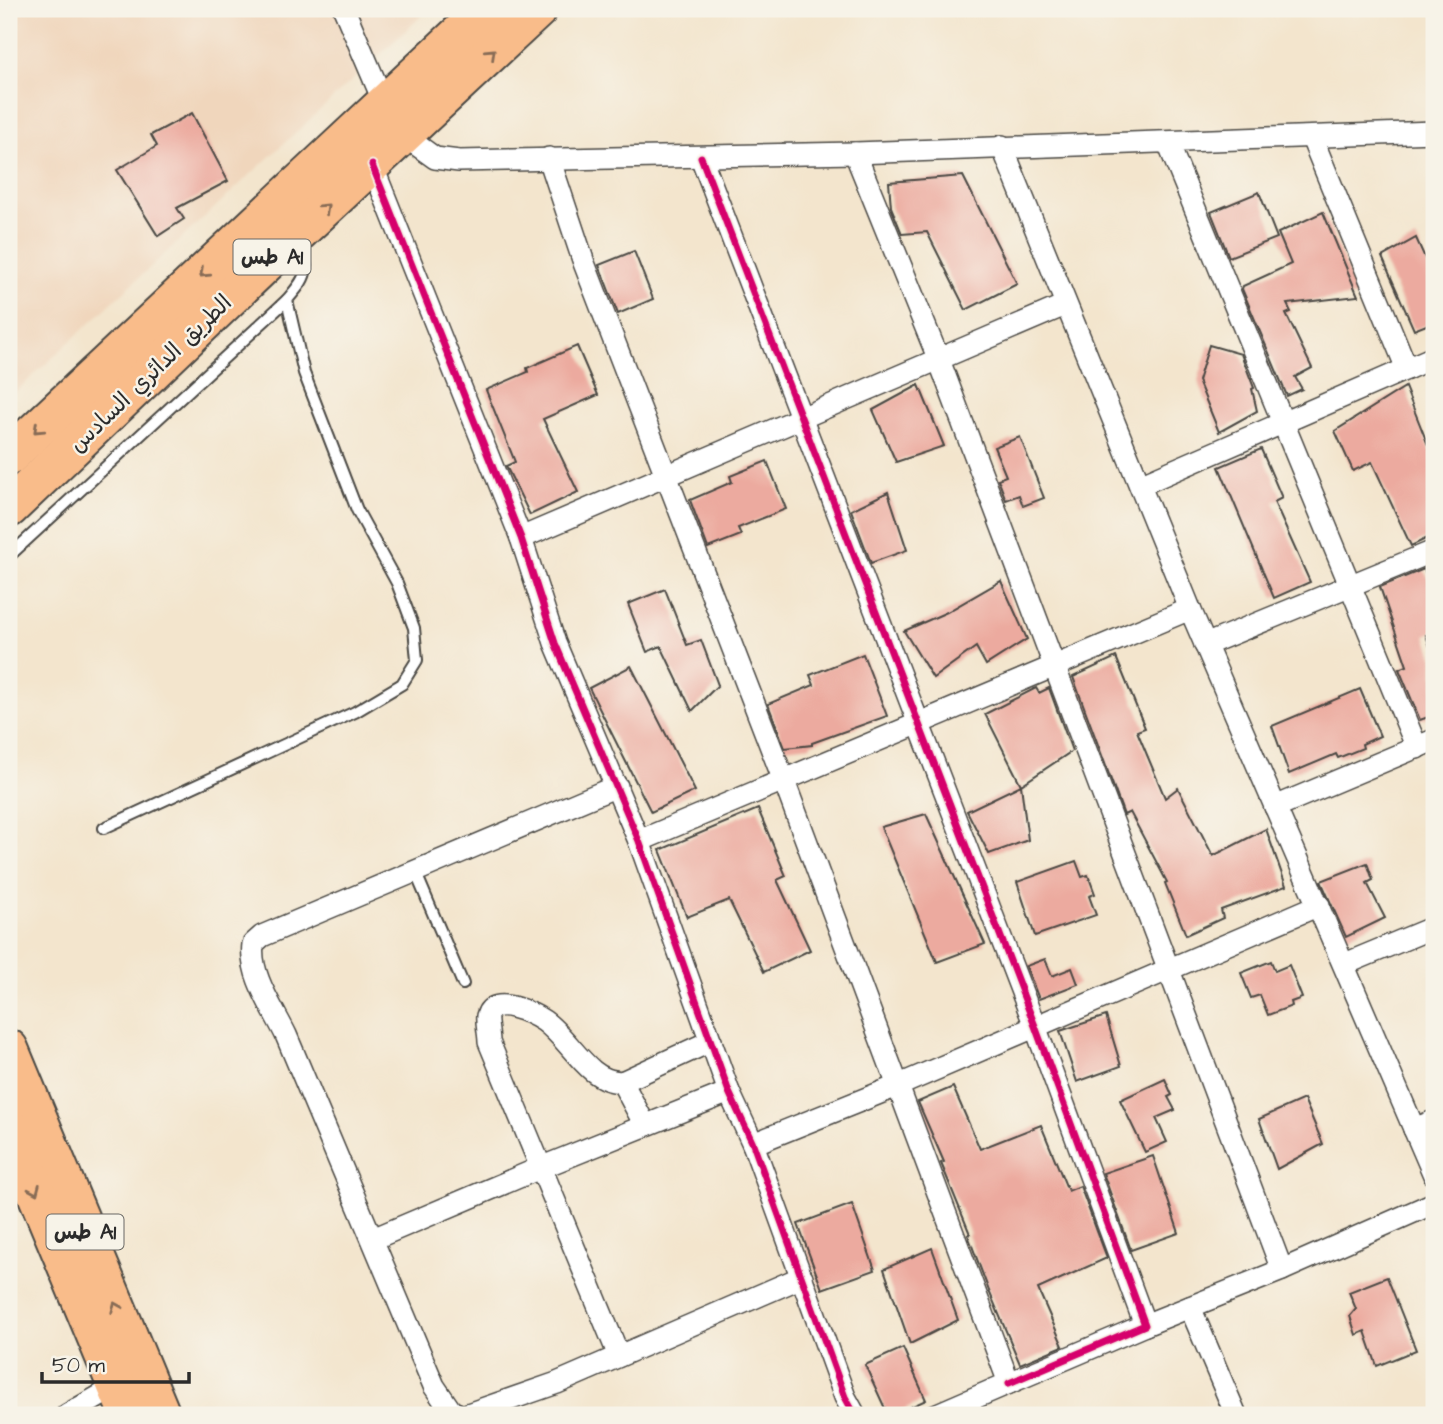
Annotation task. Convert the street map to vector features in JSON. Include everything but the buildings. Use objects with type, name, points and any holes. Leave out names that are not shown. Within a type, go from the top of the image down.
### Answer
[{"type":"highway","name":"الطريق الدائري السادس","points":[[9,507],[372,165],[394,120],[486,9]]},
{"type":"highway","name":"الطريق الدائري السادس","points":[[9,456],[394,120],[538,9]]},
{"type":"highway","name":"طس A1","points":[[9,1048],[161,1415]]},
{"type":"highway","name":"طس A1","points":[[9,1127],[123,1401]]},
{"type":"street","points":[[344,9],[394,120],[435,158],[458,161],[856,153],[1434,132]]},
{"type":"street","points":[[1312,138],[1407,369]]},
{"type":"street","points":[[1168,143],[1352,586],[1426,744],[1275,807]]},
{"type":"street","points":[[1002,146],[1205,645],[1434,1175]]},
{"type":"street","points":[[856,153],[939,360],[1055,664],[1167,970],[1282,1270]]},
{"type":"street","points":[[701,157],[1035,1026],[1145,1325]]},
{"type":"street","points":[[549,158],[584,263],[784,781],[1009,1383]]},
{"type":"street","points":[[372,165],[521,538],[555,643],[639,841],[729,1092],[752,1144],[845,1397],[855,1415]]},
{"type":"street","points":[[521,538],[1065,305]]},
{"type":"street","points":[[1140,485],[1434,357]]},
{"type":"street","points":[[1205,645],[1434,551]]},
{"type":"street","points":[[639,841],[1190,609]]},
{"type":"street","points":[[617,786],[262,936],[253,944],[251,959],[434,1387],[451,1410],[462,1415],[557,1383],[802,1276]]},
{"type":"street","points":[[752,1144],[897,1086],[1319,905]]},
{"type":"street","points":[[1345,964],[1434,927]]},
{"type":"street","points":[[619,1356],[489,1042],[487,1017],[497,1005],[513,1006],[544,1021],[592,1070],[607,1081],[622,1082],[711,1041]]},
{"type":"street","points":[[622,1082],[645,1125]]},
{"type":"street","points":[[373,1239],[729,1092]]},
{"type":"street","points":[[1414,1129],[1434,1121]]},
{"type":"street","points":[[935,1415],[964,1410],[1009,1383],[1282,1270],[1434,1203]]},
{"type":"street","points":[[1190,1307],[1236,1415]]},
{"type":"street","points":[[67,1415],[123,1401]]},
{"type":"lane","points":[[9,556],[287,300],[302,282],[307,270],[302,252],[293,237]]},
{"type":"lane","points":[[104,828],[355,712],[402,684],[417,660],[414,628],[397,583],[356,510],[304,373],[287,300]]},
{"type":"lane","points":[[415,870],[463,984]]},
{"type":"shaded area","points":[[9,9],[429,9],[9,398]]},
{"type":"cycle path","points":[[701,157],[1035,1026],[1145,1325],[1009,1383]]},
{"type":"cycle path","points":[[372,165],[521,538],[555,643],[639,841],[729,1092],[753,1144],[845,1397],[855,1415]]}]
